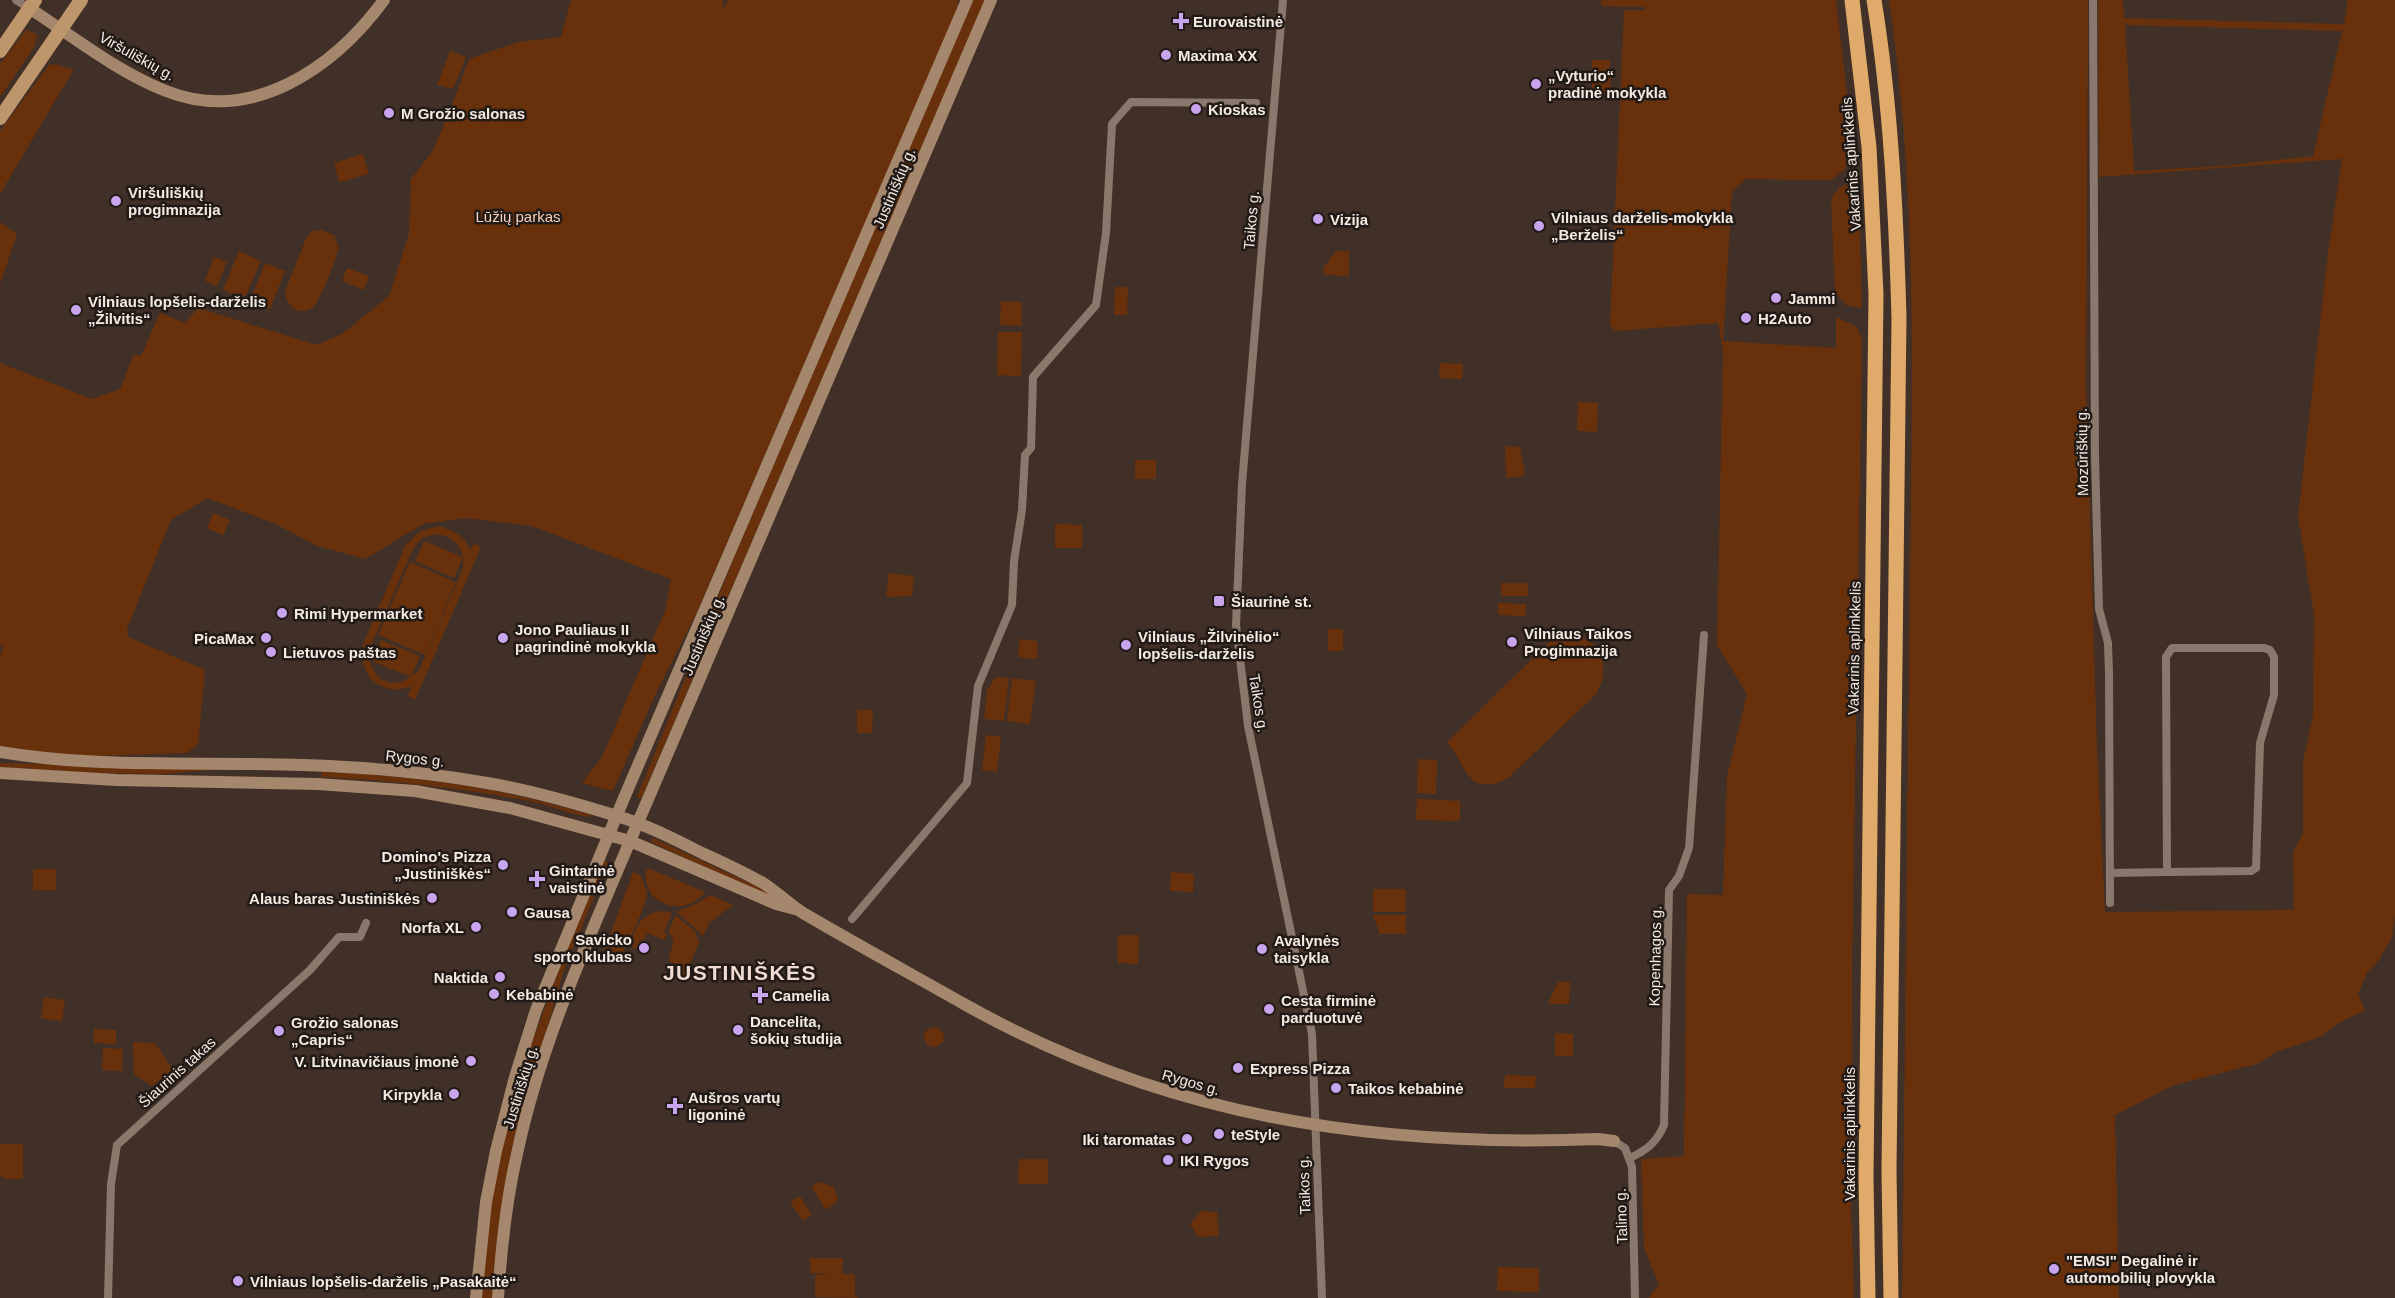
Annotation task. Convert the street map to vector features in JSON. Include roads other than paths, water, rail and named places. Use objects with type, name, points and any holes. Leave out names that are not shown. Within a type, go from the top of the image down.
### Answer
[{"type":"highway","name":"Vakarinis aplinkkelis","points":[[1852,0],[1869,147],[1876,294],[1867,1154],[1868,1298]]},
{"type":"highway","points":[[1874,0],[1887,100],[1893,170],[1899,318],[1889,1171],[1891,1298]]},
{"type":"main road","points":[[0,118],[81,0]]},
{"type":"main road","name":"Viršuliškių g.","points":[[32,4],[61,29],[108,61],[168,92],[195,99],[235,100],[251,99],[299,80],[357,32],[384,0]]},
{"type":"main road","name":"Justiniškių g.","points":[[476,1298],[486,1202],[496,1151],[524,1044],[553,966],[967,0]]},
{"type":"main road","name":"Justiniškių g.","points":[[498,1298],[507,1208],[517,1153],[536,1084],[583,952],[991,0]]},
{"type":"main road","points":[[0,51],[32,4]]},
{"type":"main road","name":"Rygos g.","points":[[0,752],[53,759],[300,765],[422,773],[512,788],[638,823],[761,882],[799,910],[969,1007],[1073,1056],[1133,1080],[1184,1096],[1316,1126],[1421,1138],[1614,1141]]},
{"type":"main road","name":"Rygos g.","points":[[0,772],[116,780],[318,784],[394,789],[510,808],[630,842],[776,904],[799,910]]},
{"type":"street","points":[[16,0],[32,4]]},
{"type":"street","name":"Taikos g.","points":[[1283,0],[1242,484],[1236,625],[1248,726],[1312,1034],[1322,1298]]},
{"type":"street","name":"Mozūriškių g.","points":[[2093,0],[2098,609],[2108,643],[2110,903]]},
{"type":"street","points":[[852,919],[967,783],[978,686],[1012,605],[1014,561],[1022,510],[1025,455],[1031,448],[1033,378],[1096,305],[1106,233],[1112,124],[1131,102],[1256,103]]},
{"type":"street","name":"Kopenhagos g.","points":[[1630,1158],[1652,1146],[1660,1136],[1664,1125],[1669,890],[1679,876],[1689,848],[1704,635]]},
{"type":"street","points":[[2110,873],[2251,871],[2256,868],[2260,743],[2274,695],[2274,657],[2270,650],[2264,648],[2172,648],[2168,652],[2166,657],[2167,872]]},
{"type":"street","name":"Šiaurinis takas","points":[[108,1298],[111,1184],[117,1145],[310,970],[339,937],[360,937],[366,923]]},
{"type":"street","points":[[1614,1141],[1625,1148],[1630,1158]]},
{"type":"street","name":"Talino g.","points":[[1630,1158],[1634,1187],[1635,1298]]},
{"type":"place","name":"Eurovaistinė","points":[[1181,21]]},
{"type":"place","name":"Maxima XX","points":[[1166,55]]},
{"type":"place","name":"„Vyturio“ pradinė mokykla","points":[[1536,84]]},
{"type":"place","name":"Kioskas","points":[[1196,109]]},
{"type":"place","name":"M Grožio salonas","points":[[389,113]]},
{"type":"place","name":"Viršuliškių progimnazija","points":[[116,201]]},
{"type":"place","name":"Vizija","points":[[1318,219]]},
{"type":"place","name":"Vilniaus darželis-mokykla „Berželis“","points":[[1539,226]]},
{"type":"place","name":"Jammi","points":[[1776,298]]},
{"type":"place","name":"Vilniaus lopšelis-darželis „Žilvitis“","points":[[76,310]]},
{"type":"place","name":"H2Auto","points":[[1746,318]]},
{"type":"place","name":"Šiaurinė st.","points":[[1219,601]]},
{"type":"place","name":"Rimi Hypermarket","points":[[282,613]]},
{"type":"place","name":"PicaMax","points":[[266,638]]},
{"type":"place","name":"Jono Pauliaus II pagrindinė mokykla","points":[[503,638]]},
{"type":"place","name":"Vilniaus Taikos Progimnazija","points":[[1512,642]]},
{"type":"place","name":"Vilniaus „Žilvinėlio“ lopšelis-darželis","points":[[1126,645]]},
{"type":"place","name":"Lietuvos paštas","points":[[271,652]]},
{"type":"place","name":"Domino's Pizza „Justiniškės“","points":[[503,865]]},
{"type":"place","name":"Gintarinė vaistinė","points":[[537,879]]},
{"type":"place","name":"Alaus baras Justiniškės","points":[[432,898]]},
{"type":"place","name":"Gausa","points":[[512,912]]},
{"type":"place","name":"Norfa XL","points":[[476,927]]},
{"type":"place","name":"Savicko sporto klubas","points":[[644,948]]},
{"type":"place","name":"Avalynės taisykla","points":[[1262,949]]},
{"type":"place","name":"Naktida","points":[[500,977]]},
{"type":"place","name":"Kebabinė","points":[[494,994]]},
{"type":"place","name":"Camelia","points":[[760,995]]},
{"type":"place","name":"Cesta firminė parduotuvė","points":[[1269,1009]]},
{"type":"place","name":"Dancelita, šokių studija","points":[[738,1030]]},
{"type":"place","name":"Grožio salonas „Capris“","points":[[279,1031]]},
{"type":"place","name":"V. Litvinavičiaus įmonė","points":[[471,1061]]},
{"type":"place","name":"Express Pizza","points":[[1238,1068]]},
{"type":"place","name":"Taikos kebabinė","points":[[1336,1088]]},
{"type":"place","name":"Kirpykla","points":[[454,1094]]},
{"type":"place","name":"Aušros vartų ligoninė","points":[[675,1106]]},
{"type":"place","name":"teStyle","points":[[1219,1134]]},
{"type":"place","name":"Iki taromatas","points":[[1187,1139]]},
{"type":"place","name":"IKI Rygos","points":[[1168,1160]]},
{"type":"place","name":"\"EMSI\" Degalinė ir automobilių plovykla","points":[[2054,1269]]},
{"type":"place","name":"Vilniaus lopšelis-darželis „Pasakaitė“","points":[[238,1281]]},
{"type":"district","name":"JUSTINIŠKĖS","points":[[740,972]]},
{"type":"park label","name":"Lūžių parkas","points":[[518,216]]}]
